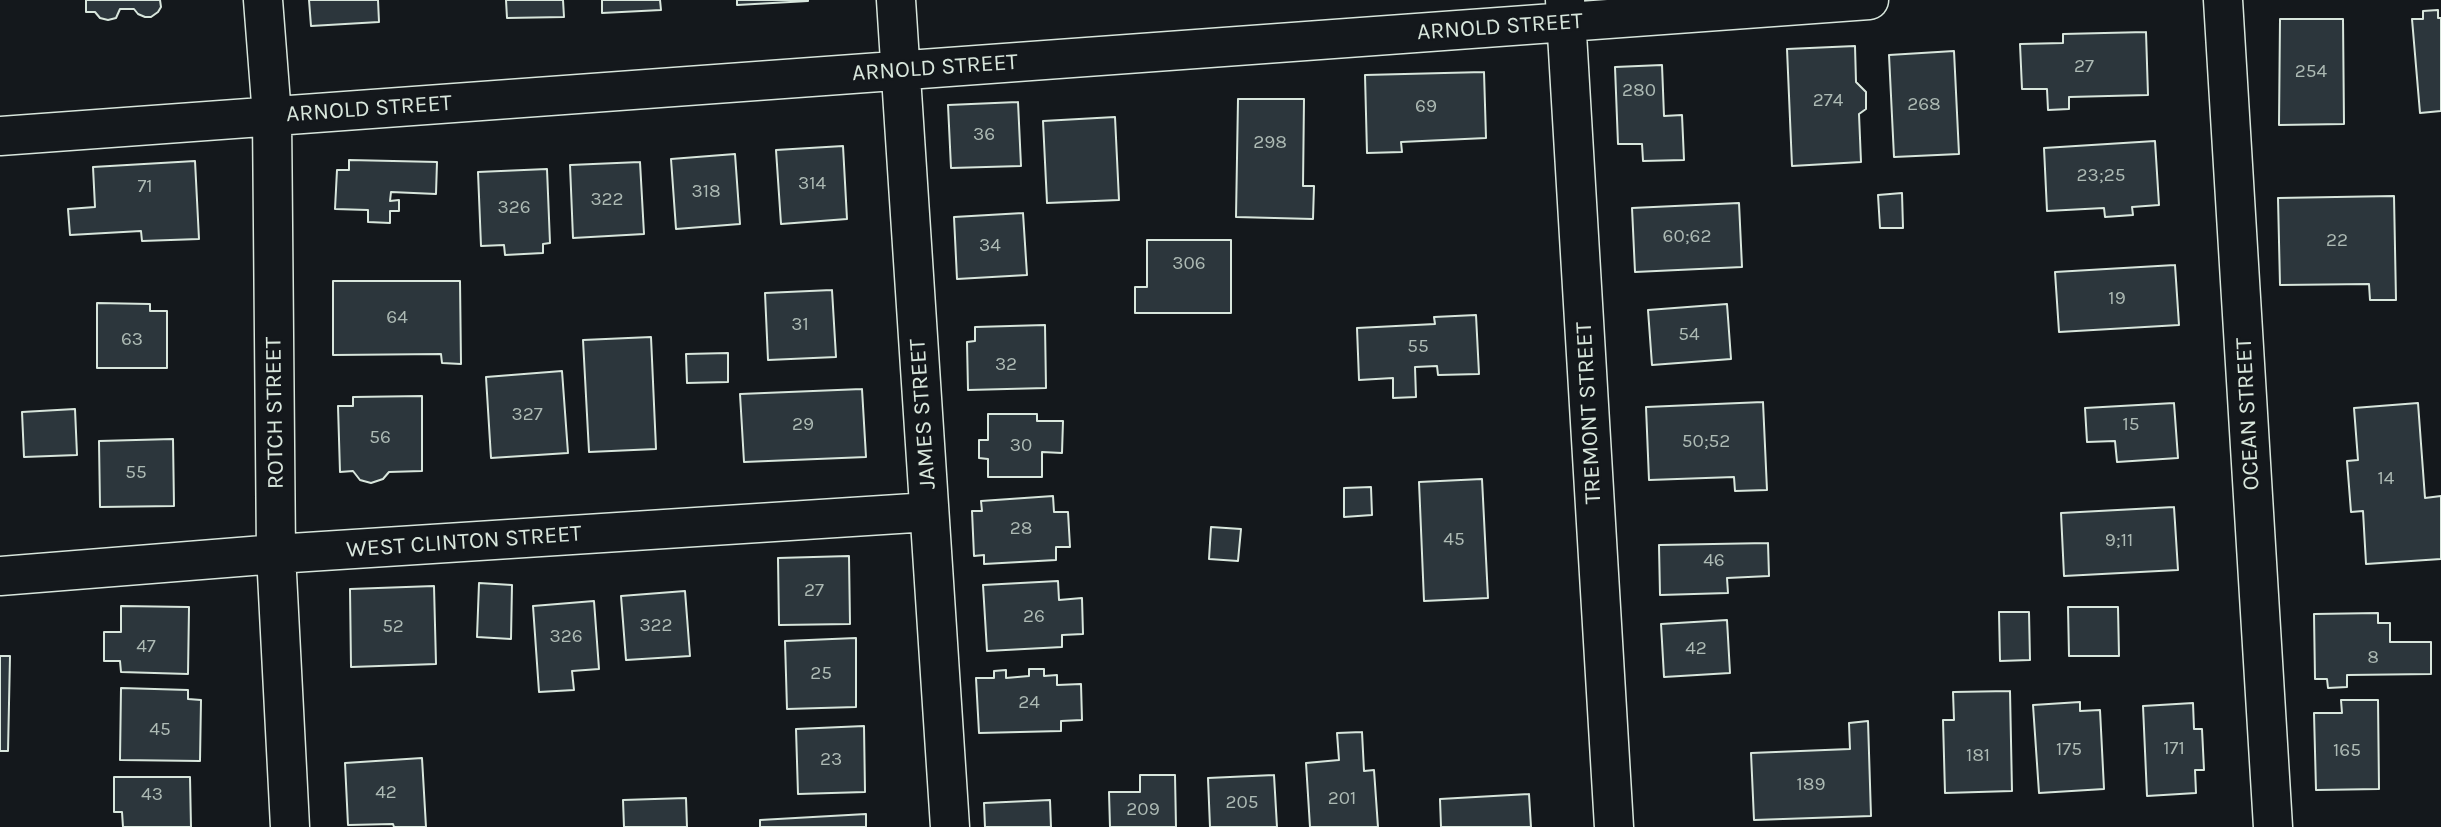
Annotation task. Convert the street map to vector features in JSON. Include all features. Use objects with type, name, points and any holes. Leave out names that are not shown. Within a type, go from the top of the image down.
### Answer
[{"type":"street","name":"ROTCH STREET","points":[[262,0],[272,116],[276,554],[290,827]]},
{"type":"street","name":"JAMES STREET","points":[[896,0],[950,827]]},
{"type":"street","name":"ARNOLD STREET","points":[[0,136],[901,70],[1565,11],[1869,0]]},
{"type":"street","name":"OCEAN STREET","points":[[2223,0],[2273,827]]},
{"type":"street","name":"TREMONT STREET","points":[[1565,11],[1614,827]]},
{"type":"street","name":"WEST CLINTON STREET","points":[[0,576],[276,554],[929,512]]},
{"type":"building","points":[[86,0],[160,0],[161,7],[151,17],[138,14],[134,9],[120,9],[116,18],[108,20],[100,18],[95,12],[86,12]]},
{"type":"building","points":[[309,0],[378,0],[379,22],[311,26]]},
{"type":"building","points":[[506,0],[563,0],[564,17],[507,18]]},
{"type":"building","points":[[602,0],[660,0],[661,10],[602,13]]},
{"type":"building","points":[[737,0],[808,0],[808,1],[737,5]]},
{"type":"building","points":[[2438,10],[2438,18],[2441,18],[2441,111],[2420,113],[2412,19],[2423,19],[2423,11]]},
{"type":"building","points":[[2280,19],[2343,19],[2344,124],[2279,125]]},
{"type":"building","points":[[2146,32],[2148,95],[2069,97],[2069,109],[2048,110],[2047,89],[2022,89],[2020,44],[2063,43],[2063,34]]},
{"type":"building","points":[[1855,46],[1856,82],[1866,92],[1866,109],[1859,114],[1861,162],[1792,166],[1787,49]]},
{"type":"building","points":[[1954,51],[1959,154],[1894,157],[1889,55]]},
{"type":"building","points":[[1662,65],[1664,116],[1682,115],[1684,160],[1643,161],[1642,144],[1618,144],[1615,67]]},
{"type":"building","points":[[1484,72],[1486,138],[1401,142],[1402,152],[1367,153],[1365,75]]},
{"type":"building","points":[[1238,99],[1304,99],[1303,186],[1314,186],[1313,219],[1236,217]]},
{"type":"building","points":[[1018,102],[1021,166],[951,168],[948,105]]},
{"type":"building","points":[[1115,117],[1119,200],[1047,203],[1043,121]]},
{"type":"building","points":[[2155,141],[2159,205],[2132,207],[2133,215],[2105,217],[2104,208],[2047,211],[2044,148]]},
{"type":"building","points":[[843,146],[847,219],[781,224],[776,150]]},
{"type":"building","points":[[735,154],[740,224],[676,229],[671,159]]},
{"type":"building","points":[[349,160],[437,162],[436,194],[391,192],[390,201],[399,200],[399,211],[390,211],[390,223],[368,222],[368,210],[335,209],[337,170],[349,170]]},
{"type":"building","points":[[195,161],[199,239],[142,241],[141,231],[70,235],[68,209],[95,207],[93,167]]},
{"type":"building","points":[[640,162],[644,234],[573,238],[570,165]]},
{"type":"building","points":[[547,169],[550,243],[543,244],[543,253],[505,255],[504,245],[481,246],[478,172]]},
{"type":"building","points":[[1902,193],[1903,228],[1880,228],[1878,195]]},
{"type":"building","points":[[2394,196],[2396,300],[2370,300],[2369,284],[2280,285],[2278,198]]},
{"type":"building","points":[[1739,203],[1742,267],[1635,272],[1632,208]]},
{"type":"building","points":[[1023,213],[1027,275],[957,279],[954,217]]},
{"type":"building","points":[[1147,240],[1231,240],[1231,313],[1135,313],[1135,287],[1147,287]]},
{"type":"building","points":[[2175,265],[2179,325],[2059,332],[2055,272]]},
{"type":"building","points":[[333,281],[460,281],[461,364],[442,363],[441,354],[333,355]]},
{"type":"building","points":[[832,290],[836,357],[768,360],[765,293]]},
{"type":"building","points":[[97,303],[150,304],[150,311],[167,311],[167,368],[97,368]]},
{"type":"building","points":[[1727,304],[1731,359],[1652,365],[1648,310]]},
{"type":"building","points":[[1476,315],[1479,374],[1438,375],[1437,366],[1415,367],[1416,397],[1393,398],[1393,378],[1359,380],[1357,328],[1435,324],[1434,317]]},
{"type":"building","points":[[1045,325],[1046,388],[968,390],[967,342],[975,341],[975,327]]},
{"type":"building","points":[[651,337],[656,449],[589,452],[583,340]]},
{"type":"building","points":[[728,353],[728,382],[687,383],[686,354]]},
{"type":"building","points":[[562,371],[568,453],[491,458],[486,377]]},
{"type":"building","points":[[862,389],[866,457],[744,462],[740,394]]},
{"type":"building","points":[[422,396],[422,471],[389,472],[383,479],[371,483],[360,480],[353,471],[340,472],[338,406],[353,406],[353,397]]},
{"type":"building","points":[[1763,402],[1767,490],[1735,491],[1734,477],[1649,480],[1646,407]]},
{"type":"building","points":[[2174,403],[2178,458],[2117,462],[2115,441],[2087,442],[2085,408]]},
{"type":"building","points":[[2418,403],[2425,498],[2441,496],[2441,559],[2366,564],[2363,511],[2351,512],[2347,461],[2358,460],[2354,408]]},
{"type":"building","points":[[75,409],[77,455],[24,457],[22,412]]},
{"type":"building","points":[[988,414],[1037,414],[1037,421],[1063,421],[1062,453],[1042,452],[1042,477],[988,477],[988,459],[979,458],[979,440],[988,440]]},
{"type":"building","points":[[173,439],[174,506],[100,507],[99,441]]},
{"type":"building","points":[[1482,479],[1488,598],[1424,601],[1419,482]]},
{"type":"building","points":[[1371,487],[1372,515],[1344,517],[1344,488]]},
{"type":"building","points":[[1053,496],[1054,512],[1068,512],[1070,547],[1056,547],[1056,560],[984,564],[984,555],[974,556],[972,511],[982,511],[981,501]]},
{"type":"building","points":[[2174,507],[2178,570],[2064,576],[2061,513]]},
{"type":"building","points":[[1211,527],[1241,529],[1238,561],[1209,559]]},
{"type":"building","points":[[1768,543],[1769,576],[1727,578],[1728,593],[1660,595],[1659,545]]},
{"type":"building","points":[[849,556],[850,624],[779,625],[778,558]]},
{"type":"building","points":[[1058,581],[1059,600],[1082,598],[1083,634],[1062,635],[1062,647],[987,651],[983,585]]},
{"type":"building","points":[[479,583],[512,585],[511,639],[477,637]]},
{"type":"building","points":[[434,586],[436,664],[351,667],[350,589]]},
{"type":"building","points":[[685,591],[690,656],[626,660],[621,596]]},
{"type":"building","points":[[594,601],[599,669],[572,671],[574,690],[539,692],[533,606]]},
{"type":"building","points":[[121,606],[189,607],[188,674],[121,672],[120,661],[104,661],[104,632],[121,632]]},
{"type":"building","points":[[2068,607],[2118,607],[2119,656],[2069,656]]},
{"type":"building","points":[[1999,612],[2029,612],[2030,660],[2000,661]]},
{"type":"building","points":[[2378,613],[2378,623],[2390,623],[2390,642],[2431,642],[2431,674],[2347,675],[2347,687],[2328,688],[2327,679],[2315,679],[2314,614]]},
{"type":"building","points":[[1727,620],[1730,673],[1664,677],[1661,624]]},
{"type":"building","points":[[856,638],[856,707],[787,709],[785,641]]},
{"type":"building","points":[[0,656],[10,656],[8,751],[0,751]]},
{"type":"building","points":[[1029,669],[1044,669],[1044,676],[1057,675],[1057,685],[1081,684],[1082,720],[1061,721],[1061,731],[979,733],[976,678],[994,678],[994,671],[1006,670],[1006,678],[1029,676]]},
{"type":"building","points":[[121,688],[188,690],[188,699],[201,700],[200,761],[120,760]]},
{"type":"building","points":[[2010,691],[2012,791],[1945,793],[1943,720],[1954,720],[1953,692]]},
{"type":"building","points":[[2341,700],[2378,700],[2379,789],[2316,790],[2314,713],[2342,713]]},
{"type":"building","points":[[2080,702],[2080,711],[2100,710],[2104,789],[2039,793],[2033,705]]},
{"type":"building","points":[[2193,703],[2194,729],[2202,729],[2204,770],[2195,770],[2196,793],[2147,796],[2143,706]]},
{"type":"building","points":[[1868,721],[1871,816],[1754,820],[1751,753],[1850,749],[1849,723]]},
{"type":"building","points":[[864,726],[865,792],[798,794],[796,729]]},
{"type":"building","points":[[1362,732],[1364,771],[1374,770],[1378,827],[1310,827],[1306,763],[1339,760],[1337,733]]},
{"type":"building","points":[[422,758],[426,827],[394,827],[393,824],[348,825],[345,763]]},
{"type":"building","points":[[1140,775],[1175,775],[1176,827],[1110,827],[1109,792],[1140,792]]},
{"type":"building","points":[[1274,775],[1277,827],[1210,827],[1208,778]]},
{"type":"building","points":[[114,777],[190,777],[191,827],[123,827],[122,812],[114,812]]},
{"type":"building","points":[[1529,794],[1531,827],[1441,827],[1440,799]]},
{"type":"building","points":[[686,798],[687,827],[624,827],[623,800]]},
{"type":"building","points":[[1050,800],[1051,827],[985,827],[984,803]]},
{"type":"building","points":[[866,814],[866,827],[760,827],[760,820]]}]
